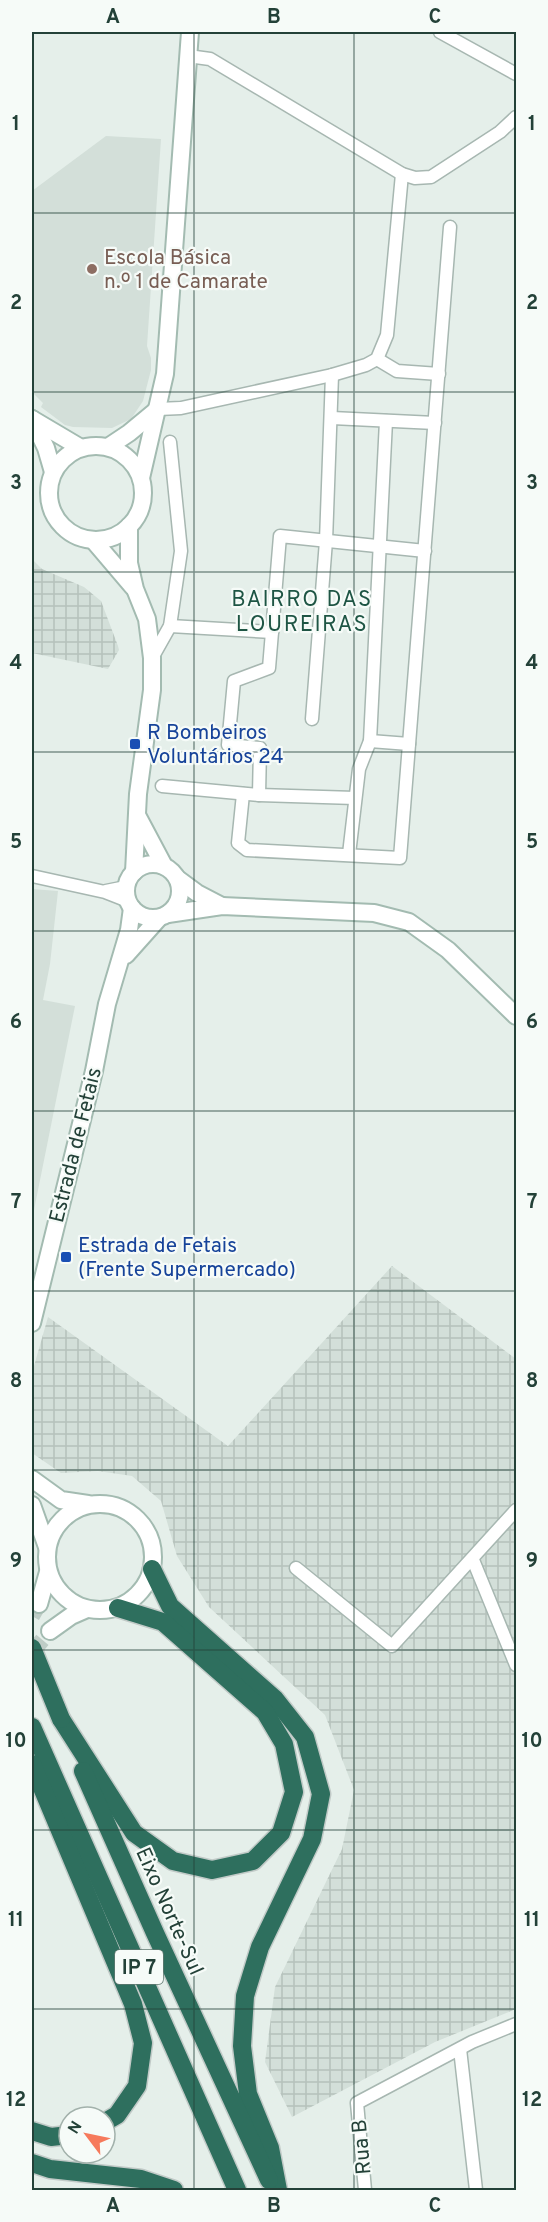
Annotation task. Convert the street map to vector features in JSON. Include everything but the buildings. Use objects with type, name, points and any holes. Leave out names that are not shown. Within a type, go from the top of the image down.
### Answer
[{"type":"highway","points":[[152,1569],[170,1606],[275,1699],[305,1737],[321,1794],[312,1839],[261,1947],[245,1996],[242,2046],[248,2094],[270,2148],[276,2190]]},
{"type":"highway","points":[[61,1719],[134,1833],[173,1861],[213,1870],[253,1861],[281,1833],[294,1792],[284,1744],[265,1712],[163,1622],[118,1608]]},
{"type":"highway","name":"Eixo Norte-Sul","points":[[32,1648],[155,1933],[276,2190]]},
{"type":"highway","name":"IP 7","points":[[32,1727],[237,2190]]},
{"type":"highway","points":[[32,1764],[133,2004],[143,2043],[137,2086],[117,2115]]},
{"type":"highway","points":[[32,2131],[51,2137],[57,2136]]},
{"type":"highway","points":[[32,2163],[50,2169],[141,2178],[174,2190]]},
{"type":"street","points":[[141,478],[165,374],[173,238],[190,32]]},
{"type":"street","points":[[440,32],[516,74]]},
{"type":"street","points":[[188,56],[210,59],[402,174],[416,178],[431,177],[500,132],[516,117]]},
{"type":"street","points":[[108,447],[158,409],[181,408],[332,375],[376,359],[387,335],[402,174]]},
{"type":"street","points":[[243,794],[238,843],[247,850],[400,858],[450,226]]},
{"type":"street","points":[[376,359],[397,371],[439,374]]},
{"type":"street","points":[[312,719],[326,541],[332,375]]},
{"type":"street","points":[[332,418],[435,423]]},
{"type":"street","points":[[32,419],[81,448]]},
{"type":"street","points":[[32,419],[46,448],[53,472]]},
{"type":"street","points":[[349,854],[359,769],[370,741],[386,420]]},
{"type":"street","points":[[152,658],[170,626],[180,551],[170,442]]},
{"type":"street","points":[[108,447],[122,454],[133,464],[141,478],[143,491],[137,516],[129,526],[106,539],[93,540],[77,537],[64,529],[55,517],[49,502],[49,487],[53,472],[70,453],[81,448],[108,447]]},
{"type":"street","points":[[128,899],[134,872],[138,794],[149,726],[152,690],[152,658],[147,619],[135,589],[129,563],[129,526]]},
{"type":"street","points":[[259,795],[260,748],[228,745],[234,681],[269,668],[280,536],[424,551]]},
{"type":"street","points":[[93,540],[135,589]]},
{"type":"street","points":[[170,626],[272,632]]},
{"type":"street","points":[[370,741],[410,744]]},
{"type":"street","points":[[162,786],[259,795],[355,798]]},
{"type":"street","points":[[138,816],[164,866],[197,893],[222,906]]},
{"type":"street","points":[[134,872],[148,864],[164,866]]},
{"type":"street","points":[[32,876],[105,891],[128,899],[140,915],[149,918],[222,906],[374,913],[409,922],[448,950],[516,1016]]},
{"type":"street","points":[[164,916],[175,907],[179,898],[178,879]]},
{"type":"street","name":"Estrada de Fetais","points":[[32,1323],[94,1071],[107,1004],[129,930],[128,899]]},
{"type":"street","name":"Estrada de Fetais","points":[[118,966],[138,940],[164,916]]},
{"type":"street","points":[[32,1479],[61,1500],[110,1504],[130,1512],[145,1527],[153,1547],[152,1569],[146,1586],[134,1599],[118,1608],[87,1609],[70,1602],[56,1589],[48,1572]]},
{"type":"street","points":[[47,1547],[55,1527],[70,1512],[89,1504]]},
{"type":"street","points":[[32,1505],[47,1547],[48,1572],[39,1604]]},
{"type":"street","points":[[296,1568],[392,1646],[473,1560],[516,1510]]},
{"type":"street","points":[[473,1560],[516,1665]]},
{"type":"street","points":[[50,1630],[87,1609]]},
{"type":"street","points":[[476,2190],[460,2049],[516,2024]]},
{"type":"street","name":"Rua B","points":[[365,2190],[357,2103],[460,2049]]},
{"type":"shaded area","name":"Escola Básica n.º 1 de Camarate","points":[[106,136],[161,139],[147,346],[151,358],[151,370],[143,401],[131,419],[112,428],[73,427],[65,425],[41,407],[43,403],[32,392],[32,191]]},
{"type":"shaded area","points":[[32,559],[42,569],[84,587],[101,601],[119,650],[108,669],[32,653]]},
{"type":"shaded area","points":[[32,889],[58,891],[50,964],[43,1000],[75,1006],[32,1220]]},
{"type":"shaded area","points":[[392,1266],[516,1359],[516,2009],[435,2042],[292,2117],[265,2062],[275,1987],[342,1849],[354,1790],[325,1715],[209,1607],[177,1556],[161,1501],[132,1476],[98,1471],[61,1473],[32,1453],[32,1373],[48,1317],[228,1446]]},
{"type":"tunnel","points":[[32,1616],[39,1604]]},
{"type":"tunnel","points":[[32,1652],[50,1631]]},
{"type":"place","name":"Escola Básica n.º 1 de Camarate","points":[[92,269]]},
{"type":"place","name":"R Bombeiros Voluntários 24","points":[[135,744]]},
{"type":"place","name":"Estrada de Fetais (Frente Supermercado)","points":[[66,1257]]},
{"type":"district","name":"BAIRRO DAS LOUREIRAS","points":[[302,610]]}]
